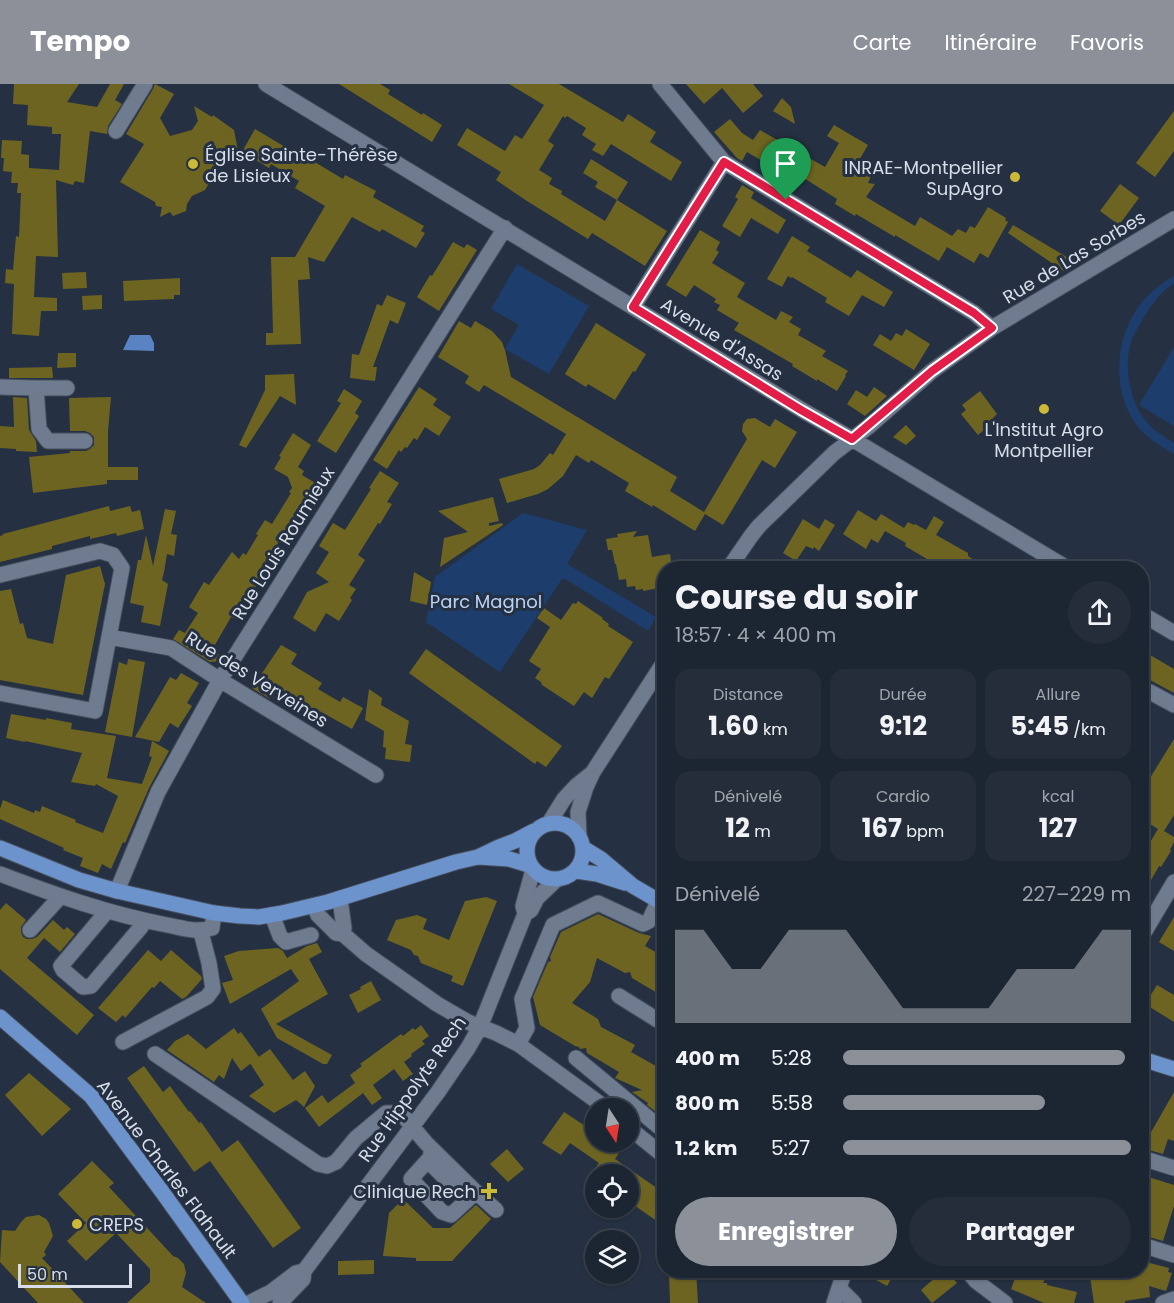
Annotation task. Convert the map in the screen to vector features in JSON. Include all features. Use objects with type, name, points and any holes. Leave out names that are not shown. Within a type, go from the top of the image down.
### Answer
[{"type":"main road","points":[[0,848],[79,880],[117,891],[214,913],[259,917],[340,899],[478,857],[516,841],[541,826],[558,823],[574,830],[581,842],[633,886],[657,901]]},
{"type":"main road","points":[[531,867],[526,856],[526,847],[534,831]]},
{"type":"main road","points":[[478,857],[519,860],[539,875],[556,880],[570,876],[576,871],[583,856],[581,842]]},
{"type":"main road","points":[[576,871],[597,873],[633,886]]},
{"type":"main road","name":"Avenue Charles Flahault","points":[[0,1017],[91,1096],[242,1303]]},
{"type":"main road","points":[[1149,1061],[1174,1069]]},
{"type":"street","points":[[116,131],[145,84]]},
{"type":"street","name":"Avenue d'Assas","points":[[266,84],[1051,561]]},
{"type":"street","points":[[660,84],[724,162],[974,313],[992,328]]},
{"type":"street","points":[[633,307],[724,162]]},
{"type":"street","name":"Rue de Las Sorbes","points":[[734,561],[759,526],[834,453],[932,371],[992,328],[1174,219]]},
{"type":"street","name":"Rue Louis Roumieux","points":[[117,891],[158,792],[220,680],[505,228]]},
{"type":"street","points":[[0,387],[67,388]]},
{"type":"street","points":[[36,388],[39,429],[48,441],[84,441]]},
{"type":"street","points":[[0,575],[100,551],[113,555],[122,568],[94,711],[0,693]]},
{"type":"street","points":[[1149,618],[1174,633]]},
{"type":"street","name":"Rue des Verveines","points":[[109,637],[171,648],[376,775]]},
{"type":"street","points":[[581,842],[578,812],[586,787],[593,772],[657,673]]},
{"type":"street","points":[[1149,693],[1174,705]]},
{"type":"street","points":[[549,823],[570,792],[593,772]]},
{"type":"street","name":"Rue Hippolyte Rech","points":[[525,914],[523,906],[531,867]]},
{"type":"street","points":[[0,874],[60,897],[106,911],[201,932],[212,928],[214,913]]},
{"type":"street","name":"Rue Hippolyte Rech","points":[[280,1303],[303,1279],[304,1271],[468,1048],[480,1027],[525,914],[531,910],[537,898],[556,880]]},
{"type":"street","points":[[1149,924],[1174,882]]},
{"type":"street","points":[[30,930],[60,897]]},
{"type":"street","points":[[340,899],[343,934]]},
{"type":"street","points":[[518,1044],[526,1028],[522,999],[553,925],[598,903],[643,924],[649,921],[657,909]]},
{"type":"street","points":[[314,906],[318,915],[336,933],[343,934],[366,954],[429,998],[462,1019],[518,1044],[593,1098]]},
{"type":"street","points":[[106,911],[61,966],[83,987],[91,987],[141,927],[143,921]]},
{"type":"street","points":[[272,915],[280,936],[285,942],[311,935]]},
{"type":"street","points":[[123,1042],[207,997],[213,989],[201,932]]},
{"type":"street","points":[[619,996],[657,1020]]},
{"type":"street","points":[[155,1054],[318,1164],[327,1166],[336,1162],[356,1138],[386,1113],[401,1113],[430,1153],[496,1210]]},
{"type":"street","points":[[576,1058],[657,1125]]},
{"type":"street","points":[[639,1135],[657,1148]]},
{"type":"street","points":[[430,1153],[430,1163],[454,1187]]},
{"type":"street","points":[[430,1153],[411,1179],[442,1212],[451,1215],[476,1192]]},
{"type":"street","points":[[1149,1160],[1174,1168]]},
{"type":"street","points":[[1149,1247],[1174,1255]]},
{"type":"street","name":"Rue Hippolyte Rech","points":[[249,1303],[271,1292],[296,1273],[304,1271]]},
{"type":"street","points":[[834,1303],[842,1278]]},
{"type":"street","points":[[974,1278],[1005,1303]]},
{"type":"street","points":[[839,1288],[854,1303]]},
{"type":"street","points":[[1163,1303],[1174,1299]]},
{"type":"green space","points":[[517,264],[589,306],[549,374],[505,349],[519,325],[491,309]]},
{"type":"green space","points":[[1174,276],[1174,283],[1155,301],[1134,336],[1129,349],[1128,370],[1131,392],[1139,412],[1151,426],[1174,443],[1174,454],[1158,444],[1135,423],[1122,394],[1119,361],[1126,330],[1133,315],[1149,294]]},
{"type":"green space","points":[[1174,347],[1174,426],[1139,405]]},
{"type":"green space","name":"Parc Magnol","points":[[523,513],[587,530],[567,564],[656,617],[648,631],[562,579],[500,672],[426,622],[435,577]]},
{"type":"shaded area","points":[[130,335],[150,335],[154,343],[154,351],[123,350]]},
{"type":"building","points":[[14,84],[79,84],[67,102],[97,107],[110,84],[124,84],[115,100],[122,104],[108,126],[107,134],[90,131],[84,183],[75,181],[73,185],[56,180],[58,257],[36,256],[34,297],[57,298],[57,311],[41,311],[39,336],[12,334],[14,284],[5,283],[6,269],[13,270],[16,236],[19,237],[21,193],[17,193],[18,183],[11,183],[12,172],[3,171],[2,140],[22,141],[21,154],[29,155],[29,168],[59,170],[61,134],[52,134],[52,127],[27,125],[28,105],[13,104]]},
{"type":"building","name":"Église Sainte-Thérèse de Lisieux","points":[[155,84],[174,94],[160,118],[170,136],[192,130],[198,121],[194,106],[212,117],[213,115],[234,130],[238,151],[232,147],[221,161],[205,190],[192,196],[186,211],[173,216],[170,212],[160,217],[162,207],[156,206],[155,202],[120,182],[144,144],[126,134]]},
{"type":"building","points":[[339,84],[380,84],[390,90],[388,94],[442,125],[432,142]]},
{"type":"building","points":[[509,84],[559,84],[623,122],[628,114],[656,132],[650,142],[682,162],[671,181],[611,144],[603,156],[592,150],[596,144],[582,135],[586,128],[567,116],[565,118],[563,116],[548,141],[554,145],[539,170],[552,178],[549,184],[562,191],[561,194],[605,221],[617,200],[667,231],[645,266],[592,233],[588,239],[527,201],[496,180],[501,172],[457,145],[467,128],[505,151],[515,135],[522,139],[544,105]]},
{"type":"building","points":[[686,84],[753,84],[763,96],[743,113],[722,88],[704,104]]},
{"type":"building","points":[[782,98],[791,107],[795,124],[773,111]]},
{"type":"building","points":[[1174,111],[1174,151],[1155,177],[1136,163]]},
{"type":"building","points":[[730,119],[742,133],[753,140],[760,130],[825,167],[839,143],[827,136],[834,125],[868,145],[858,162],[874,169],[868,183],[875,184],[866,197],[915,226],[920,217],[952,236],[958,229],[966,233],[970,226],[975,228],[988,207],[1006,218],[1008,222],[988,258],[980,253],[974,263],[947,247],[939,261],[835,204],[837,199],[788,168],[785,172],[775,166],[774,168],[747,152],[742,161],[737,158],[714,132]]},
{"type":"building","points":[[255,129],[343,179],[345,175],[376,191],[373,197],[424,226],[421,231],[425,233],[416,248],[382,229],[380,232],[352,217],[324,262],[308,257],[310,279],[298,280],[301,344],[266,345],[266,333],[273,333],[271,257],[295,257],[325,206],[295,188],[299,181],[271,164],[269,168],[242,152]]},
{"type":"building","points":[[591,159],[628,182],[617,200],[595,187],[598,182],[583,173]]},
{"type":"building","points":[[1120,184],[1139,198],[1119,225],[1100,211]]},
{"type":"building","points":[[742,185],[754,192],[751,198],[786,220],[778,234],[751,218],[740,237],[722,226],[738,199],[735,197]]},
{"type":"building","points":[[1013,225],[1078,264],[1065,272],[1008,233]]},
{"type":"building","points":[[700,230],[720,242],[716,250],[719,252],[712,263],[745,283],[737,297],[776,320],[781,311],[793,317],[789,322],[801,329],[798,335],[826,351],[822,356],[848,371],[837,391],[734,330],[739,323],[717,310],[720,305],[714,302],[716,299],[694,285],[686,297],[666,285]]},
{"type":"building","points":[[792,236],[810,247],[807,251],[851,278],[857,270],[893,292],[884,307],[862,295],[849,316],[825,302],[827,298],[792,277],[788,276],[782,287],[767,279]]},
{"type":"building","points":[[453,242],[464,248],[467,244],[477,250],[439,311],[417,297]]},
{"type":"building","points":[[86,272],[87,288],[63,289],[62,273]]},
{"type":"building","points":[[180,278],[180,295],[174,295],[174,299],[124,301],[123,281]]},
{"type":"building","points":[[102,295],[102,309],[83,310],[82,296]]},
{"type":"building","points":[[387,295],[406,303],[398,324],[390,320],[373,367],[377,367],[375,381],[350,378],[352,354],[359,355],[377,304],[382,306]]},
{"type":"building","points":[[459,321],[471,328],[475,321],[492,331],[502,342],[511,377],[677,477],[670,491],[704,512],[747,439],[742,431],[747,419],[755,418],[770,427],[775,419],[797,432],[775,468],[762,460],[723,525],[705,514],[695,531],[625,491],[629,483],[591,460],[589,463],[576,455],[563,476],[548,489],[507,503],[499,479],[534,469],[540,465],[550,453],[553,455],[566,434],[484,385],[479,392],[465,383],[469,376],[438,357]]},
{"type":"building","points":[[596,323],[646,354],[615,400],[588,384],[586,387],[565,374]]},
{"type":"building","points":[[906,329],[930,344],[914,370],[873,345],[880,334],[891,341],[896,333],[902,336]]},
{"type":"building","points":[[58,353],[76,353],[76,367],[57,368]]},
{"type":"building","points":[[52,367],[53,378],[9,378],[9,368]]},
{"type":"building","points":[[294,374],[296,405],[280,396],[246,448],[239,445],[265,390],[265,375]]},
{"type":"building","points":[[419,387],[437,399],[433,405],[451,417],[439,436],[425,427],[417,440],[414,438],[407,448],[405,447],[401,452],[399,450],[387,469],[373,460]]},
{"type":"building","points":[[874,387],[887,396],[865,416],[847,404],[856,390],[867,397]]},
{"type":"building","points":[[344,389],[362,401],[355,413],[359,416],[336,453],[317,441],[341,403],[337,401]]},
{"type":"building","points":[[980,391],[997,414],[993,418],[995,421],[978,435],[961,414],[966,410],[962,405]]},
{"type":"building","points":[[13,397],[27,398],[29,430],[36,441],[37,452],[0,448],[0,426],[14,427]]},
{"type":"building","points":[[111,397],[108,467],[138,467],[138,480],[107,480],[107,484],[33,493],[29,457],[86,451],[94,445],[94,437],[90,433],[70,431],[69,398]]},
{"type":"building","points":[[906,425],[916,436],[906,445],[893,437]]},
{"type":"building","points":[[293,433],[311,445],[298,467],[304,471],[302,475],[317,484],[303,506],[309,509],[292,537],[285,532],[263,566],[268,568],[235,619],[231,617],[212,650],[223,657],[221,661],[210,662],[173,639],[179,630],[185,633],[198,613],[189,607],[204,582],[209,585],[232,552],[239,559],[243,553],[246,555],[265,520],[272,524],[291,493],[289,492],[292,488],[288,477],[274,469]]},
{"type":"building","points":[[380,471],[399,483],[387,502],[392,504],[358,555],[365,560],[349,585],[356,589],[350,598],[352,600],[339,621],[326,613],[315,632],[293,618],[307,592],[329,582],[316,573],[329,552],[319,546],[333,523],[345,530]]},
{"type":"building","points":[[493,497],[499,521],[489,523],[489,526],[502,523],[503,525],[440,567],[444,538],[468,532],[438,511]]},
{"type":"building","points":[[109,506],[110,511],[130,506],[132,512],[140,510],[144,529],[117,536],[116,533],[90,539],[90,536],[52,546],[52,549],[0,562],[0,536],[3,534]]},
{"type":"building","points":[[165,509],[176,511],[171,534],[177,535],[174,556],[167,554],[162,580],[168,584],[160,626],[141,622],[144,606],[130,603],[138,560],[141,560],[146,535],[153,566]]},
{"type":"building","points":[[858,510],[876,521],[881,514],[904,528],[908,522],[926,530],[934,516],[944,522],[936,535],[968,553],[968,556],[974,560],[926,561],[927,559],[905,546],[906,543],[885,531],[878,543],[871,539],[866,549],[843,534]]},
{"type":"building","points":[[803,519],[819,529],[825,519],[835,525],[819,551],[814,547],[813,549],[806,546],[796,561],[783,553]]},
{"type":"building","points":[[637,531],[633,537],[648,535],[652,557],[670,554],[671,561],[657,561],[657,588],[636,590],[635,586],[627,587],[626,579],[619,580],[612,550],[608,550],[606,539],[618,537],[617,534]]},
{"type":"building","points":[[100,566],[105,584],[83,695],[0,680],[0,591],[11,589],[20,624],[23,623],[27,638],[53,644],[66,575]]},
{"type":"building","points":[[414,572],[431,582],[427,605],[410,601]]},
{"type":"building","points":[[578,601],[603,618],[609,624],[608,626],[633,642],[609,679],[605,677],[592,698],[584,692],[574,706],[535,678],[541,669],[529,661],[550,627],[537,618],[544,608],[561,620],[573,603],[576,604]]},
{"type":"building","points":[[281,645],[297,654],[291,664],[322,683],[318,689],[340,702],[343,697],[363,708],[352,729],[314,708],[308,706],[305,710],[275,691],[270,699],[252,688]]},
{"type":"building","points":[[426,649],[562,746],[546,767],[537,761],[535,764],[409,673]]},
{"type":"building","points":[[1150,655],[1174,669],[1174,693],[1150,680]]},
{"type":"building","points":[[128,659],[145,662],[132,737],[105,732],[119,662],[127,665]]},
{"type":"building","points":[[181,673],[199,683],[187,703],[192,706],[178,728],[170,723],[159,742],[135,737],[170,677],[176,680]]},
{"type":"building","points":[[369,689],[382,698],[381,705],[409,721],[405,744],[412,745],[410,762],[385,759],[384,731],[365,720]]},
{"type":"building","points":[[11,714],[72,723],[71,729],[116,736],[107,778],[142,784],[152,757],[149,756],[152,741],[169,751],[111,869],[102,864],[98,873],[80,866],[83,858],[0,819],[3,800],[34,813],[35,810],[40,812],[42,806],[103,833],[118,796],[96,784],[95,786],[71,782],[82,753],[6,738]]},
{"type":"building","points":[[1174,739],[1174,815],[1164,831],[1174,837],[1174,842],[1171,851],[1149,884],[1149,844],[1158,829],[1149,823],[1149,780]]},
{"type":"building","points":[[486,897],[497,901],[463,986],[451,981],[453,976],[421,963],[418,956],[414,955],[411,950],[387,940],[396,920],[417,915],[427,919],[423,929],[449,940],[465,901]]},
{"type":"building","points":[[6,903],[26,920],[21,927],[21,932],[27,939],[37,937],[53,920],[64,930],[67,927],[75,934],[60,952],[44,938],[27,958],[94,1015],[77,1035],[0,969],[0,910]]},
{"type":"building","points":[[598,914],[639,933],[651,936],[645,946],[657,953],[657,993],[632,978],[630,972],[625,973],[597,958],[590,982],[572,1003],[598,1019],[601,1027],[635,1045],[631,1052],[657,1067],[657,1113],[632,1092],[642,1090],[615,1078],[619,1072],[587,1053],[586,1048],[580,1049],[540,1025],[533,997],[548,962],[551,961],[550,957],[561,932]]},
{"type":"building","points":[[1174,917],[1174,951],[1159,942]]},
{"type":"building","points":[[317,943],[322,952],[309,959],[328,994],[276,1024],[332,1055],[327,1064],[323,1064],[277,1038],[261,1009],[299,981],[291,969],[230,1004],[222,983],[233,980],[224,956],[239,951],[278,948],[287,958]]},
{"type":"building","points":[[148,950],[161,961],[171,950],[202,979],[182,999],[160,981],[125,1018],[123,1015],[116,1022],[98,1008]]},
{"type":"building","points":[[371,981],[381,1000],[358,1013],[349,995]]},
{"type":"building","points":[[1157,985],[1174,995],[1174,1022],[1149,1006],[1149,998]]},
{"type":"building","points":[[421,1025],[429,1036],[422,1041],[425,1044],[404,1062],[413,1074],[403,1081],[394,1069],[373,1085],[382,1098],[372,1105],[363,1093],[319,1127],[305,1108],[322,1095],[328,1103],[355,1083],[350,1075],[362,1066],[360,1064],[401,1034],[403,1036]]},
{"type":"building","points":[[234,1028],[238,1034],[241,1032],[259,1057],[241,1071],[232,1058],[224,1079],[219,1075],[214,1082],[167,1050],[175,1041],[188,1034],[206,1049]]},
{"type":"building","points":[[270,1049],[293,1080],[305,1071],[315,1086],[304,1107],[296,1100],[274,1113],[249,1096],[264,1085],[250,1063]]},
{"type":"building","points":[[144,1066],[163,1092],[170,1086],[189,1112],[199,1123],[201,1122],[222,1152],[238,1140],[301,1228],[273,1248],[210,1161],[194,1172],[127,1078]]},
{"type":"building","points":[[29,1073],[71,1109],[42,1136],[5,1095]]},
{"type":"building","points":[[1174,1092],[1174,1141],[1168,1139],[1163,1154],[1149,1150],[1149,1136]]},
{"type":"building","points":[[564,1112],[585,1126],[585,1152],[620,1152],[615,1159],[622,1164],[598,1164],[570,1143],[561,1155],[542,1143]]},
{"type":"building","points":[[507,1149],[524,1169],[508,1182],[490,1164]]},
{"type":"building","points":[[92,1161],[114,1183],[109,1187],[173,1256],[184,1264],[186,1273],[182,1287],[206,1303],[127,1303],[150,1282],[150,1269],[116,1233],[86,1261],[67,1241],[86,1223],[58,1194]]},
{"type":"building","points":[[639,1176],[657,1188],[657,1221],[639,1209]]},
{"type":"building","points":[[1149,1177],[1174,1185],[1174,1206],[1163,1241],[1149,1237]]},
{"type":"building","name":"Clinique Rech","points":[[403,1199],[433,1228],[450,1228],[476,1205],[491,1219],[452,1261],[416,1261],[416,1258],[383,1256],[389,1213]]},
{"type":"building","points":[[39,1215],[49,1223],[53,1236],[44,1252],[46,1255],[42,1258],[84,1303],[38,1303],[0,1262],[2,1230],[15,1231],[26,1217]]},
{"type":"building","points":[[374,1260],[374,1274],[338,1275],[338,1261]]},
{"type":"building","points":[[1149,1263],[1169,1268],[1168,1272],[1172,1273],[1166,1291],[1149,1286],[1150,1297],[1125,1301],[1125,1303],[1094,1303],[1090,1278],[1149,1278]]},
{"type":"building","points":[[669,1278],[696,1278],[698,1303],[670,1303]]},
{"type":"building","points":[[872,1278],[892,1278],[887,1286]]},
{"type":"building","points":[[935,1278],[953,1278],[957,1283],[932,1303],[921,1290]]},
{"type":"building","points":[[1015,1278],[1045,1278],[1043,1283],[1047,1285],[1077,1292],[1074,1303],[1044,1303],[1011,1289]]},
{"type":"place","name":"Église Sainte-Thérèse de Lisieux","points":[[193,164]]},
{"type":"place","name":"INRAE-Montpellier SupAgro","points":[[1015,177]]},
{"type":"place","name":"L'Institut Agro Montpellier","points":[[1044,409]]},
{"type":"place","name":"Clinique Rech","points":[[489,1191]]},
{"type":"place","name":"CREPS","points":[[77,1224]]},
{"type":"route","points":[[724,162],[786,200],[974,313],[992,328],[932,371],[852,439],[633,307],[724,162]]}]
